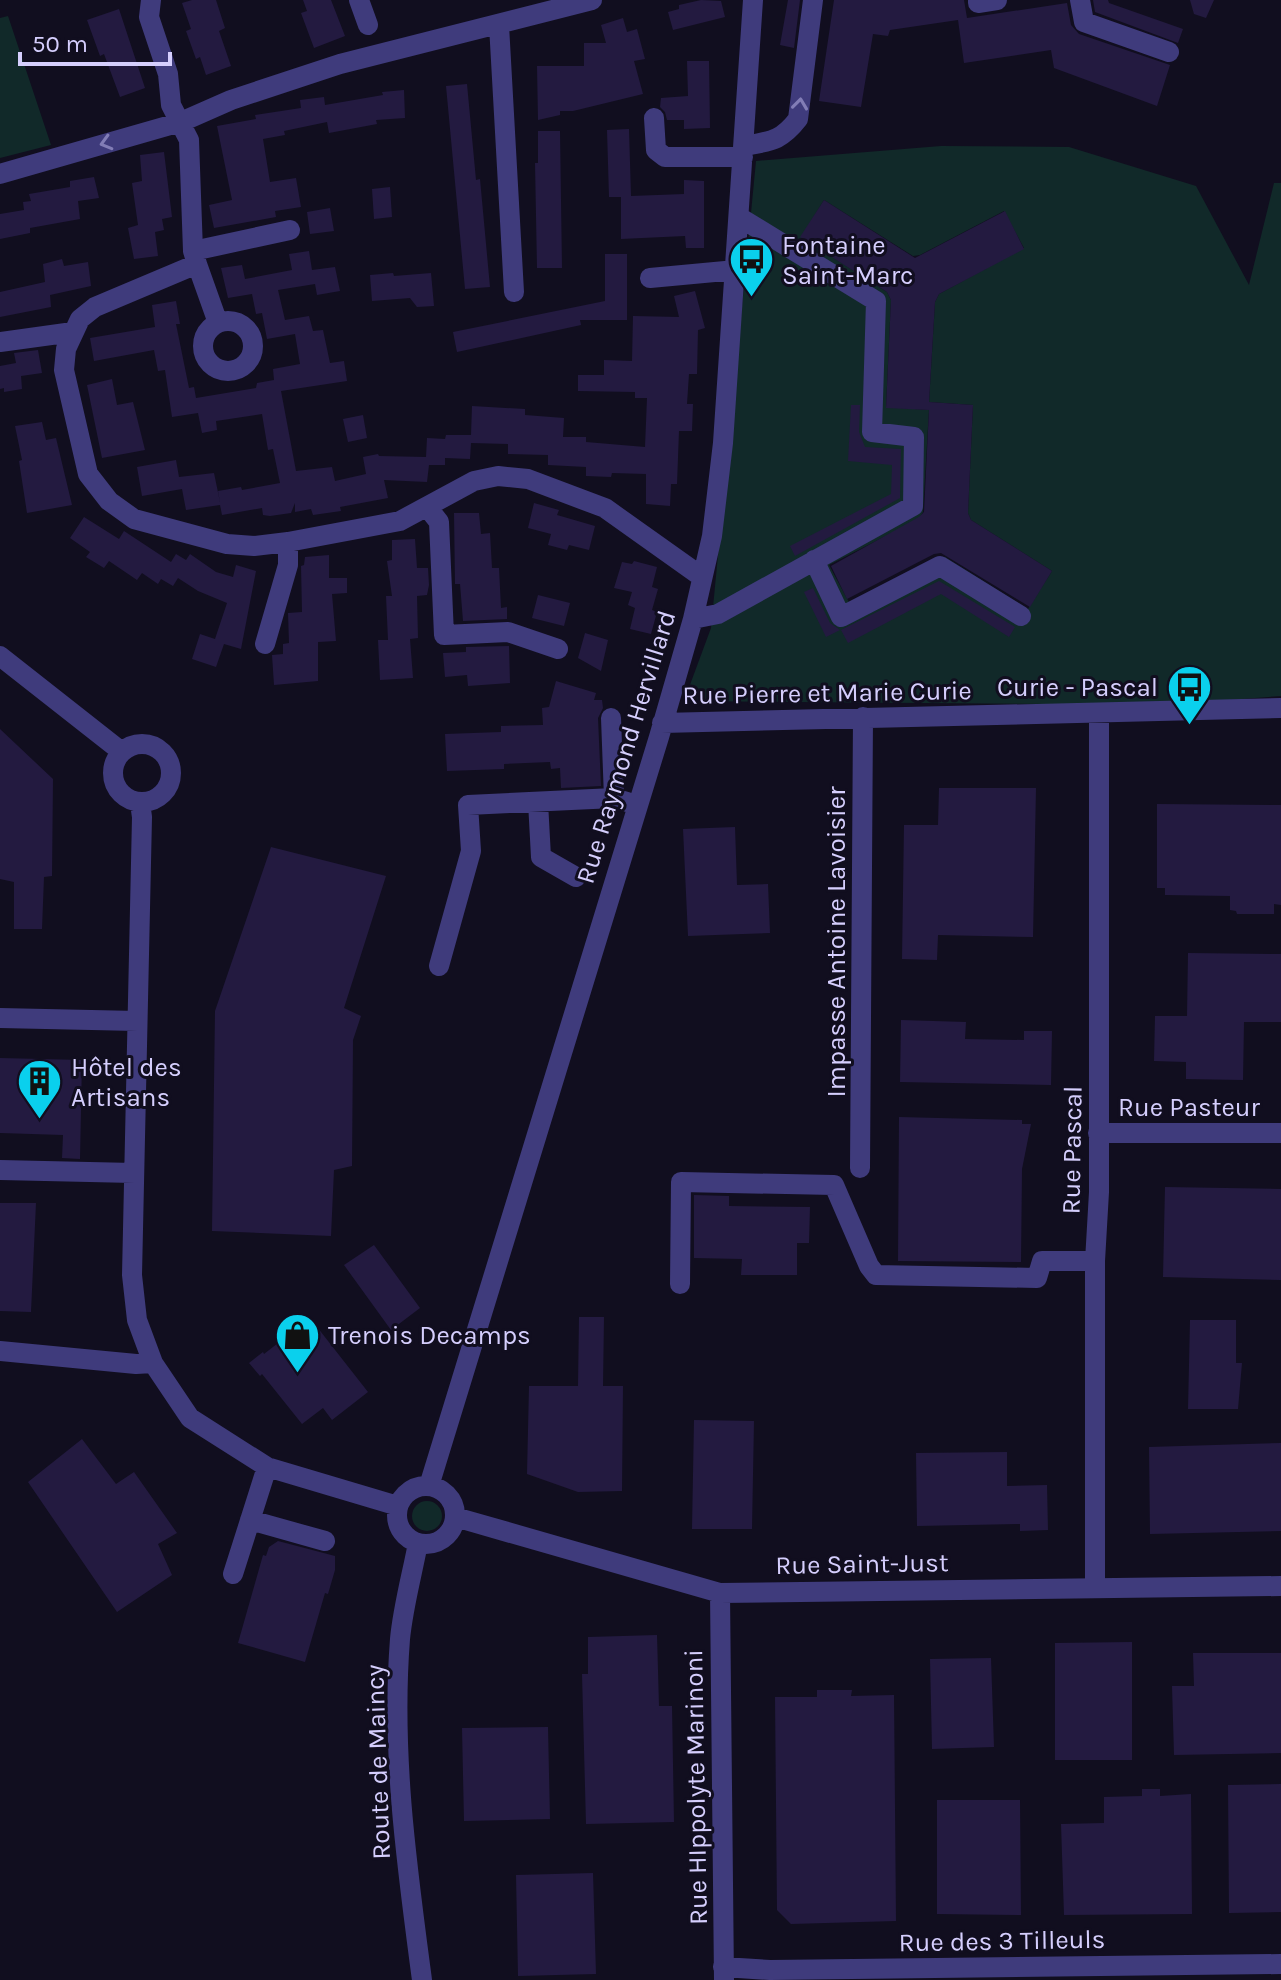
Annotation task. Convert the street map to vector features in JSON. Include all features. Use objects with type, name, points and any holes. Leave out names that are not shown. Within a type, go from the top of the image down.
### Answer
[{"type":"street","points":[[151,0],[149,17],[168,74],[171,105],[189,140],[195,258],[218,323]]},
{"type":"street","points":[[359,0],[368,25]]},
{"type":"street","points":[[0,174],[181,122],[231,100],[340,64],[592,0]]},
{"type":"street","name":"Rue Raymond Hervillard","points":[[429,1486],[693,619],[712,536],[723,443],[753,0]]},
{"type":"street","points":[[654,118],[656,150],[665,157],[744,152],[786,134],[798,119],[813,0]]},
{"type":"street","points":[[978,0],[978,3],[997,0]]},
{"type":"street","points":[[1080,0],[1084,22],[1169,52]]},
{"type":"street","points":[[499,25],[514,292]]},
{"type":"street","points":[[693,619],[718,614],[913,506],[914,437],[872,432],[876,301],[739,217]]},
{"type":"street","points":[[290,230],[195,258],[95,307],[80,319],[66,349],[64,370],[88,474],[109,501],[134,519],[227,544],[254,546],[400,521],[474,481],[498,476],[528,479],[605,508],[702,577]]},
{"type":"street","points":[[650,278],[736,270]]},
{"type":"street","points":[[0,342],[73,332]]},
{"type":"street","points":[[428,508],[439,522],[444,635],[508,632],[558,649]]},
{"type":"street","points":[[265,644],[288,565],[288,542]]},
{"type":"street","points":[[814,560],[841,617],[940,566],[1021,616]]},
{"type":"street","points":[[0,656],[122,752]]},
{"type":"street","name":"Rue Pierre et Marie Curie","points":[[662,723],[720,729],[824,725],[863,717],[1281,708]]},
{"type":"street","name":"Rue Pascal","points":[[1095,1587],[1099,714]]},
{"type":"street","name":"Impasse Antoine Lavoisier","points":[[860,1168],[863,717]]},
{"type":"street","points":[[611,718],[614,798]]},
{"type":"street","points":[[141,744],[161,751],[171,769],[167,789],[160,797],[140,803],[120,793],[113,772],[122,752],[141,744]]},
{"type":"street","points":[[439,966],[471,851],[468,805],[614,798],[637,805]]},
{"type":"street","points":[[538,802],[541,857],[576,877]]},
{"type":"street","points":[[140,803],[132,1275],[137,1320],[153,1363],[190,1418],[267,1467],[398,1506]]},
{"type":"street","points":[[0,1018],[137,1021]]},
{"type":"street","name":"Rue Pasteur","points":[[1098,1133],[1281,1133]]},
{"type":"street","points":[[0,1170],[134,1173]]},
{"type":"street","points":[[680,1284],[681,1182],[834,1185],[869,1266],[876,1275],[1037,1278],[1042,1261],[1095,1261]]},
{"type":"street","points":[[0,1351],[153,1363]]},
{"type":"street","points":[[233,1574],[267,1467]]},
{"type":"street","points":[[429,1486],[445,1493],[454,1508],[455,1517],[453,1526],[443,1539],[426,1544],[418,1543],[402,1532],[398,1506],[410,1491],[429,1486]]},
{"type":"street","name":"Rue Saint-Just","points":[[455,1517],[720,1593],[1281,1586]]},
{"type":"street","points":[[250,1520],[325,1541]]},
{"type":"street","name":"Route de Maincy","points":[[418,1543],[400,1637],[397,1740],[402,1831],[422,1980]]},
{"type":"street","name":"Rue HIppolyte Marinoni","points":[[720,1593],[724,1974]]},
{"type":"street","name":"Rue des 3 Tilleuls","points":[[724,1974],[770,1970],[1162,1973],[1281,1964]]},
{"type":"green space","points":[[8,16],[51,145],[0,158],[0,18]]},
{"type":"green space","points":[[941,146],[1069,147],[1196,186],[1249,285],[1274,183],[1281,183],[1281,696],[1163,705],[684,701],[711,628],[756,161]],"holes":[[[824,200],[913,256],[1004,211],[1024,248],[939,294],[935,302],[929,402],[973,405],[968,513],[971,520],[1052,571],[1028,609],[945,557],[850,604],[829,565],[919,519],[923,512],[929,410],[886,407],[891,300],[887,292],[801,237]]]},
{"type":"green space","points":[[427,1501],[433,1502],[441,1510],[441,1522],[433,1530],[427,1531],[421,1530],[413,1522],[412,1516],[413,1510],[421,1502]]},
{"type":"building","points":[[216,0],[225,28],[219,31],[231,66],[206,75],[200,57],[196,59],[186,31],[191,29],[182,3]]},
{"type":"building","points":[[303,0],[331,0],[345,36],[314,48],[301,13],[307,11]]},
{"type":"building","points":[[701,0],[721,1],[725,17],[673,30],[668,12],[679,9],[679,5]]},
{"type":"building","points":[[788,0],[800,0],[794,48],[780,45]]},
{"type":"building","points":[[834,0],[964,0],[967,18],[1067,3],[1071,25],[1079,34],[1170,65],[1157,106],[1054,68],[1051,50],[964,63],[958,20],[890,30],[888,36],[873,34],[861,107],[819,101]]},
{"type":"building","points":[[1093,0],[1108,0],[1109,3],[1183,29],[1178,43],[1095,12]]},
{"type":"building","points":[[1190,0],[1214,0],[1206,18],[1194,14]]},
{"type":"building","points":[[119,9],[145,88],[120,97],[87,20]]},
{"type":"building","points":[[623,18],[627,32],[637,29],[645,59],[634,61],[643,94],[573,111],[560,111],[560,115],[538,120],[537,66],[584,66],[584,43],[606,43],[601,25]]},
{"type":"building","points":[[687,61],[709,61],[710,128],[684,129],[684,120],[667,120],[660,107],[661,98],[688,96]]},
{"type":"building","points":[[467,84],[490,287],[465,289],[446,86]]},
{"type":"building","points":[[404,90],[405,118],[376,120],[377,124],[329,133],[327,122],[263,139],[270,182],[296,178],[301,207],[275,211],[276,217],[214,228],[209,205],[232,200],[217,126],[256,119],[255,115],[301,108],[300,100],[324,97],[325,105]]},
{"type":"building","points":[[629,129],[631,196],[684,194],[684,180],[704,181],[704,248],[686,248],[685,236],[621,239],[621,197],[609,197],[607,130]]},
{"type":"building","points":[[538,131],[560,131],[562,268],[537,268],[535,163],[538,163]]},
{"type":"building","points":[[164,152],[172,217],[162,219],[164,230],[155,232],[158,256],[134,259],[128,228],[138,225],[132,183],[142,181],[140,155]]},
{"type":"building","points":[[94,177],[99,198],[78,201],[80,219],[30,228],[30,233],[0,239],[0,214],[24,210],[23,202],[31,201],[29,194],[70,187],[70,181]]},
{"type":"building","points":[[390,187],[392,217],[374,219],[372,189]]},
{"type":"building","points":[[824,200],[915,258],[1005,211],[1024,249],[939,294],[935,302],[929,402],[973,405],[968,513],[971,520],[1052,571],[1030,607],[941,553],[847,599],[831,566],[924,512],[929,410],[886,408],[891,300],[887,292],[800,237]]},
{"type":"building","points":[[330,208],[334,231],[310,234],[307,212]]},
{"type":"building","points":[[309,251],[312,270],[335,267],[340,291],[317,295],[315,284],[278,290],[285,320],[309,316],[313,331],[323,330],[330,363],[344,361],[347,381],[281,391],[296,471],[332,467],[335,481],[366,474],[363,457],[378,454],[426,457],[427,438],[471,435],[472,406],[525,409],[525,415],[564,418],[563,437],[586,437],[586,442],[645,447],[647,398],[635,398],[635,392],[578,391],[578,375],[604,375],[604,360],[632,361],[633,316],[679,317],[674,296],[695,291],[705,328],[698,330],[697,374],[689,374],[687,404],[693,404],[692,431],[679,431],[677,484],[671,484],[670,506],[646,504],[646,474],[586,476],[586,467],[548,465],[548,455],[508,454],[508,444],[471,443],[470,459],[445,458],[445,465],[429,465],[427,482],[384,480],[388,498],[340,507],[341,511],[313,515],[311,509],[295,512],[295,503],[291,513],[263,515],[262,508],[222,515],[220,505],[186,510],[182,489],[142,496],[137,467],[176,460],[179,477],[214,473],[220,502],[218,491],[280,483],[273,449],[268,450],[262,414],[216,421],[217,430],[202,433],[198,413],[172,417],[165,370],[158,371],[154,350],[94,361],[90,338],[155,327],[152,305],[176,301],[180,324],[176,324],[189,388],[194,387],[196,398],[256,388],[257,383],[274,380],[273,369],[300,364],[295,334],[267,339],[262,313],[256,314],[252,294],[228,298],[221,268],[242,265],[245,279],[292,270],[289,254]]},
{"type":"building","points":[[605,254],[627,254],[627,320],[580,320],[581,325],[457,352],[453,332],[605,301]]},
{"type":"building","points":[[62,259],[64,266],[88,262],[91,286],[50,295],[51,307],[0,317],[0,292],[45,282],[43,264]]},
{"type":"building","points":[[393,273],[394,276],[431,273],[434,306],[417,307],[410,298],[372,301],[370,275]]},
{"type":"building","points":[[38,350],[42,373],[21,376],[22,389],[4,392],[4,388],[0,389],[0,366],[16,363],[14,353]]},
{"type":"building","points":[[112,379],[117,405],[133,402],[145,450],[102,458],[87,385]]},
{"type":"building","points":[[851,405],[860,405],[859,432],[865,447],[901,449],[900,498],[795,556],[790,546],[891,494],[892,465],[848,461]]},
{"type":"building","points":[[363,415],[367,438],[348,442],[343,419]]},
{"type":"building","points":[[42,422],[46,440],[56,438],[72,505],[27,513],[15,426]]},
{"type":"building","points":[[534,503],[559,510],[557,515],[595,526],[589,550],[569,545],[567,550],[548,545],[551,534],[528,528]]},
{"type":"building","points":[[454,513],[479,513],[481,534],[490,533],[492,568],[499,568],[501,608],[507,607],[507,619],[463,621],[460,584],[455,584]]},
{"type":"building","points":[[84,517],[119,539],[124,531],[171,562],[176,554],[186,560],[190,554],[216,572],[233,577],[236,565],[256,571],[241,649],[224,644],[216,667],[192,659],[200,634],[215,639],[227,603],[198,591],[178,578],[173,586],[161,579],[158,584],[142,573],[137,580],[109,561],[104,568],[86,557],[90,552],[70,538]]},
{"type":"building","points":[[415,539],[417,568],[428,568],[429,585],[427,595],[417,596],[418,638],[410,639],[413,678],[380,680],[378,640],[388,640],[386,596],[392,596],[387,561],[392,560],[392,540]]},
{"type":"building","points":[[329,555],[329,578],[347,578],[347,593],[332,594],[336,641],[318,642],[318,681],[274,685],[272,655],[283,654],[283,644],[289,643],[288,613],[302,612],[301,566],[305,557]]},
{"type":"building","points":[[634,561],[657,567],[652,587],[658,589],[652,610],[657,612],[651,634],[630,629],[635,608],[628,605],[632,592],[614,588],[622,562],[632,564]]},
{"type":"building","points":[[939,581],[1015,627],[1009,637],[941,594],[848,643],[841,630]]},
{"type":"building","points":[[813,588],[830,623],[840,630],[826,637],[804,592]]},
{"type":"building","points":[[538,595],[570,603],[564,626],[532,618]]},
{"type":"building","points":[[585,633],[608,640],[601,671],[578,658]]},
{"type":"building","points":[[509,646],[510,683],[468,686],[467,675],[445,677],[443,653],[466,652],[466,647]]},
{"type":"building","points":[[556,681],[596,693],[594,700],[602,700],[603,708],[598,718],[601,786],[561,788],[560,768],[551,769],[550,762],[504,764],[504,769],[447,771],[445,734],[501,732],[501,726],[543,725],[542,708],[549,707]]},
{"type":"building","points":[[0,729],[53,779],[52,876],[44,877],[42,929],[14,929],[14,882],[0,879]]},
{"type":"building","points":[[939,788],[1036,788],[1033,937],[938,935],[937,960],[902,959],[904,825],[938,825]]},
{"type":"building","points":[[1157,804],[1281,805],[1281,905],[1274,904],[1274,914],[1237,914],[1230,910],[1230,896],[1165,895],[1165,888],[1157,888]]},
{"type":"building","points":[[735,827],[737,885],[768,884],[770,933],[688,936],[683,829]]},
{"type":"building","points":[[271,847],[386,876],[344,1008],[361,1016],[353,1040],[352,1166],[334,1170],[331,1236],[212,1231],[215,1011]]},
{"type":"building","points":[[1188,953],[1281,954],[1281,1022],[1244,1022],[1243,1080],[1186,1079],[1186,1062],[1154,1061],[1155,1016],[1187,1016]]},
{"type":"building","points":[[901,1020],[966,1022],[965,1039],[1024,1040],[1024,1031],[1052,1031],[1051,1085],[900,1082]]},
{"type":"building","points":[[0,1058],[82,1060],[80,1159],[62,1158],[63,1135],[0,1133]]},
{"type":"building","points":[[899,1117],[1022,1120],[1022,1124],[1031,1124],[1022,1169],[1021,1262],[898,1261]]},
{"type":"building","points":[[1165,1187],[1281,1189],[1281,1280],[1163,1277]]},
{"type":"building","points":[[694,1195],[729,1196],[729,1206],[810,1207],[809,1243],[797,1243],[797,1275],[741,1275],[742,1259],[694,1258]]},
{"type":"building","points":[[0,1203],[36,1203],[31,1312],[0,1311]]},
{"type":"building","points":[[374,1245],[420,1308],[391,1330],[344,1265]]},
{"type":"building","points":[[579,1317],[604,1317],[603,1386],[623,1386],[622,1491],[578,1492],[527,1474],[529,1386],[578,1386]]},
{"type":"building","points":[[310,1318],[368,1392],[332,1420],[323,1408],[302,1424],[262,1374],[260,1376],[249,1363]]},
{"type":"building","points":[[1190,1320],[1236,1320],[1236,1363],[1242,1363],[1238,1409],[1188,1409]]},
{"type":"building","points":[[694,1420],[754,1421],[752,1529],[692,1529]]},
{"type":"building","points":[[82,1439],[116,1484],[134,1472],[177,1533],[158,1544],[172,1575],[117,1612],[28,1482]]},
{"type":"building","points":[[1281,1443],[1281,1531],[1150,1534],[1149,1447]]},
{"type":"building","points":[[1007,1452],[1007,1486],[1047,1485],[1048,1530],[1020,1531],[1020,1524],[917,1526],[916,1453]]},
{"type":"building","points":[[278,1541],[335,1556],[335,1570],[305,1662],[238,1643],[263,1555],[266,1556],[269,1547]]},
{"type":"building","points":[[657,1635],[659,1706],[672,1706],[674,1822],[586,1824],[582,1674],[588,1674],[588,1637]]},
{"type":"building","points":[[1132,1642],[1132,1760],[1055,1760],[1055,1643]]},
{"type":"building","points":[[1193,1653],[1281,1653],[1281,1753],[1174,1755],[1172,1686],[1194,1686]]},
{"type":"building","points":[[991,1658],[994,1747],[932,1749],[930,1659]]},
{"type":"building","points":[[817,1690],[852,1690],[851,1696],[894,1695],[896,1921],[791,1924],[777,1910],[775,1697],[817,1697]]},
{"type":"building","points":[[548,1727],[550,1819],[464,1821],[462,1728]]},
{"type":"building","points":[[1281,1784],[1281,1912],[1229,1913],[1228,1785]]},
{"type":"building","points":[[1142,1789],[1160,1789],[1160,1796],[1191,1794],[1192,1914],[1064,1915],[1061,1824],[1104,1823],[1104,1797],[1142,1796]]},
{"type":"building","points":[[937,1800],[1020,1800],[1021,1915],[937,1914]]},
{"type":"building","points":[[593,1873],[596,1974],[518,1976],[516,1875]]},
{"type":"place","name":"Fontaine Saint-Marc","points":[[751,299]]},
{"type":"place","name":"Curie - Pascal","points":[[1189,726]]},
{"type":"place","name":"Hôtel des Artisans","points":[[40,1121]]},
{"type":"place","name":"Trenois Decamps","points":[[297,1374]]}]
